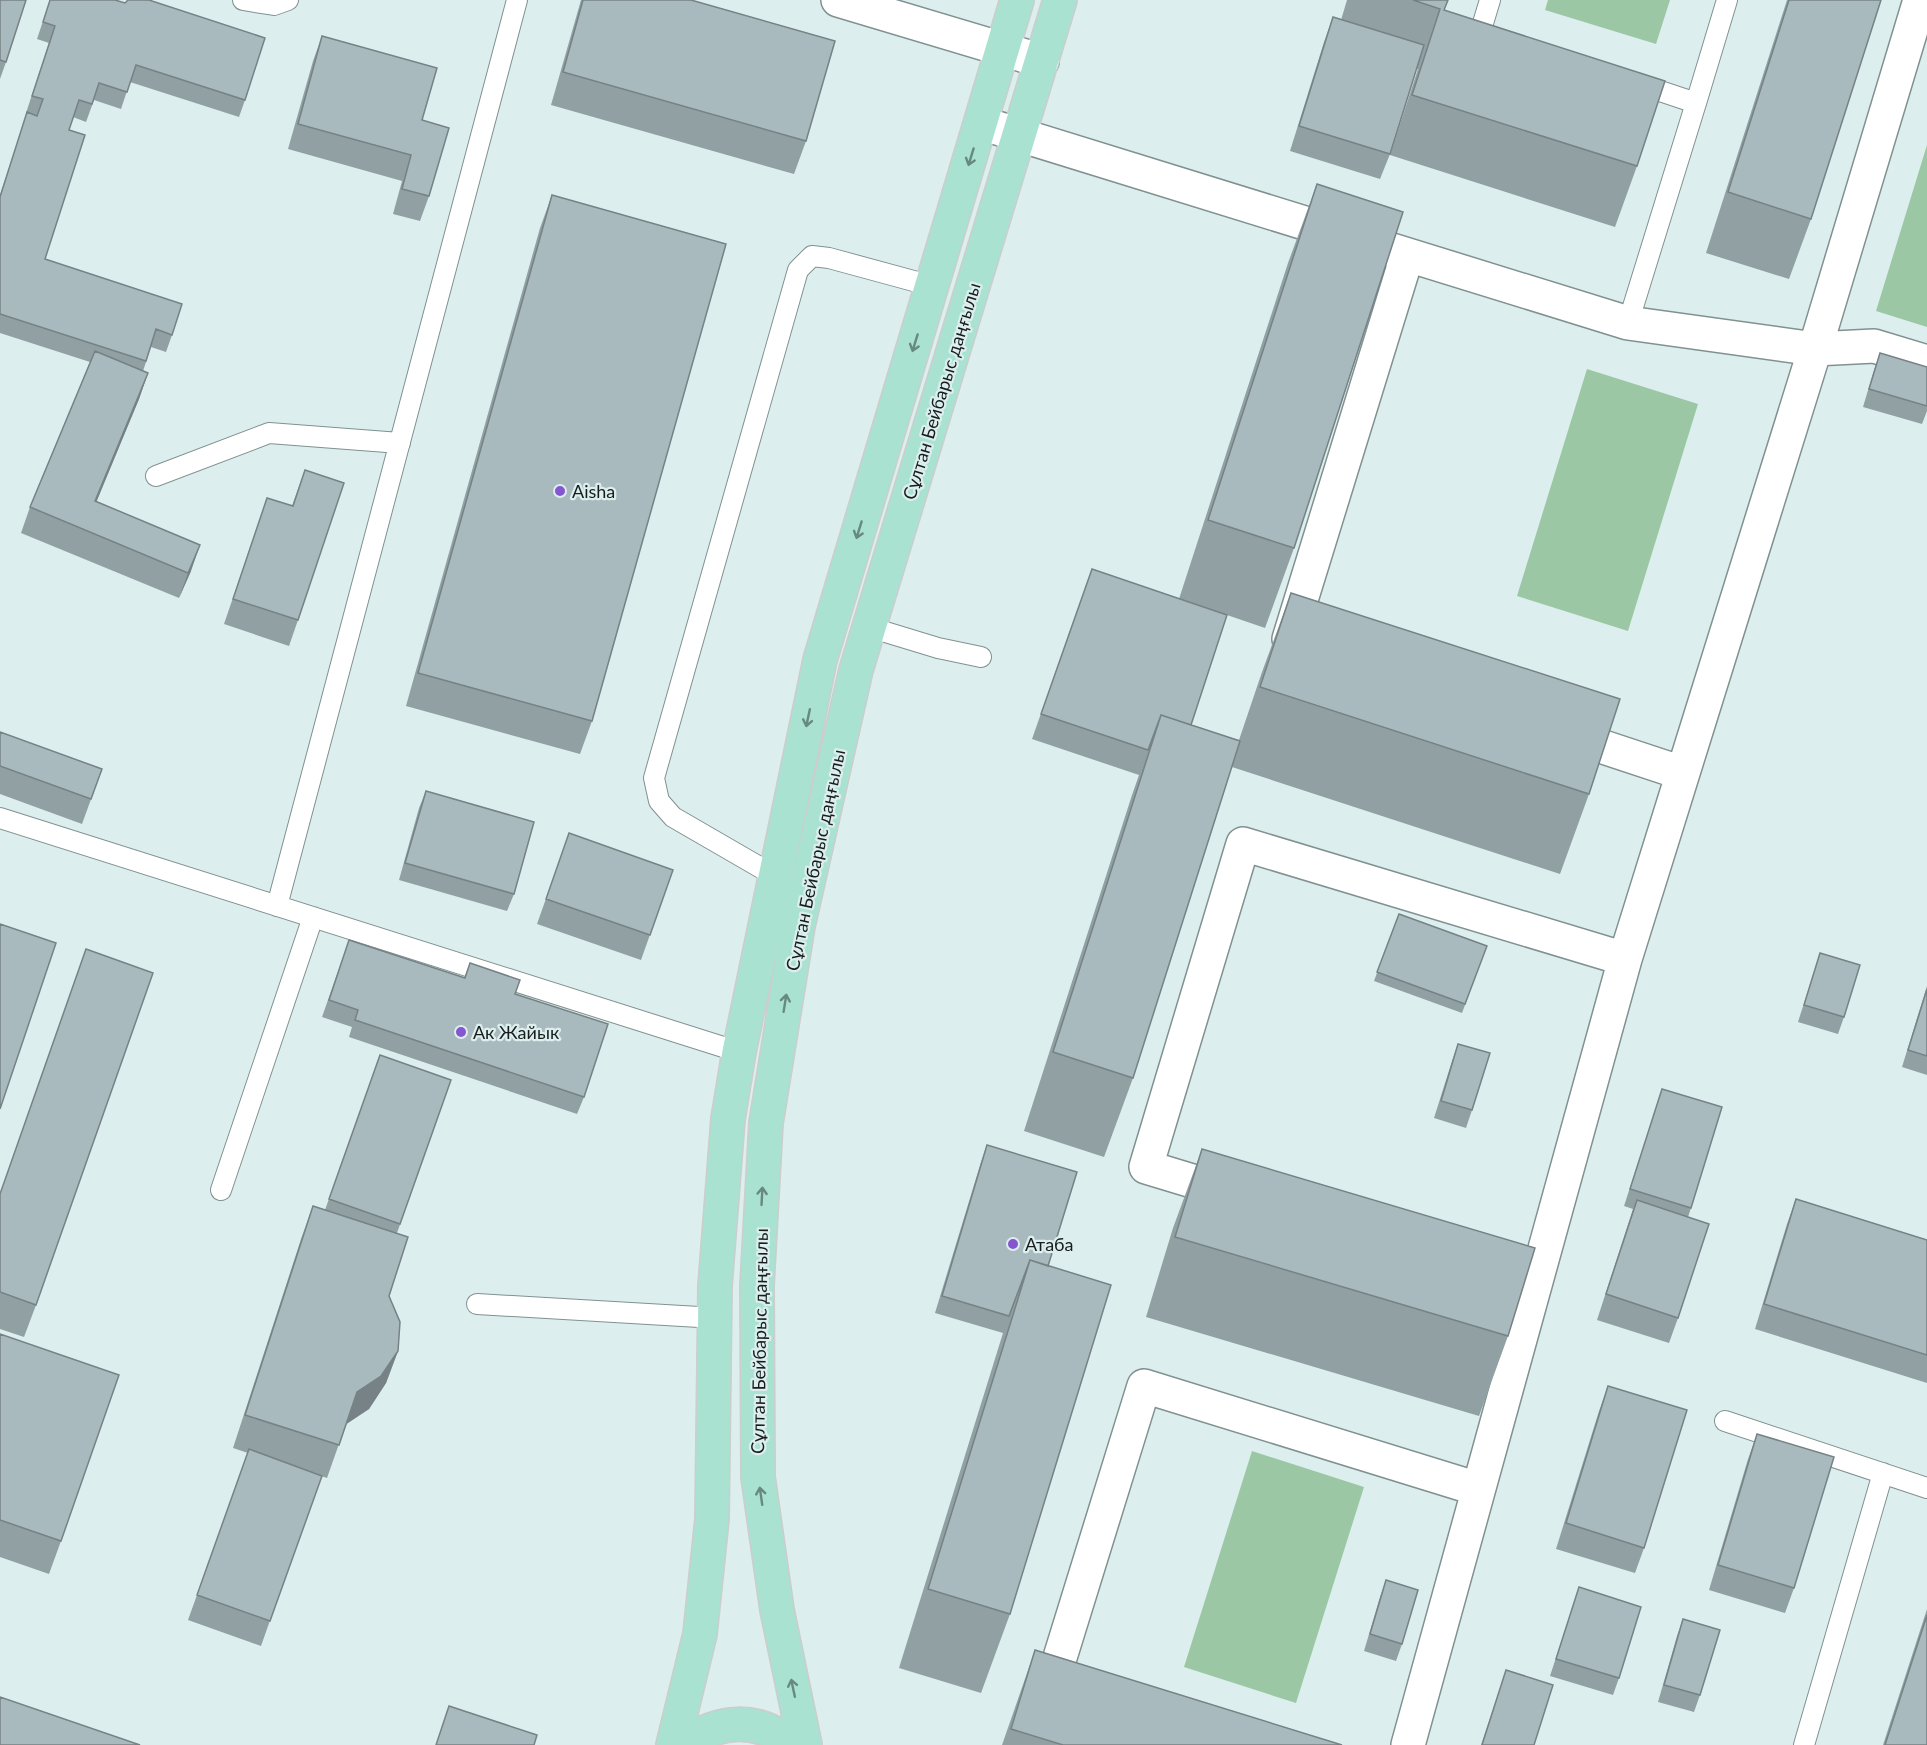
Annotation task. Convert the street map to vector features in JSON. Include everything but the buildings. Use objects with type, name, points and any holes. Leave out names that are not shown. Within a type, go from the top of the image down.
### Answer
[{"type":"main road","name":"Сұлтан Бейбарыс даңғылы","points":[[673,1745],[700,1634],[712,1519],[716,1286],[728,1119],[739,1052],[820,660],[1017,0]]},
{"type":"main road","name":"Сұлтан Бейбарыс даңғылы","points":[[805,1745],[777,1610],[758,1477],[757,1285],[766,1123],[798,926],[856,670],[1060,0]]},
{"type":"main road","points":[[684,1745],[699,1733],[719,1726],[740,1723],[762,1727],[781,1736],[792,1745]]},
{"type":"street","points":[[838,0],[1042,61]]},
{"type":"street","points":[[1408,1745],[1537,1285],[1625,959],[1815,349],[1920,0]]},
{"type":"street","points":[[981,123],[1407,256],[1628,322],[1815,349],[1874,346],[1927,362]]},
{"type":"street","points":[[1322,653],[1288,642],[1407,256]]},
{"type":"street","points":[[1536,724],[1682,774]]},
{"type":"street","points":[[1257,1201],[1146,1167],[1243,844],[1625,959]]},
{"type":"street","points":[[1503,1275],[1537,1285]]},
{"type":"street","points":[[1083,1704],[1049,1693],[1144,1386],[1478,1489]]},
{"type":"lane","points":[[243,0],[274,5],[288,0]]},
{"type":"lane","points":[[277,906],[518,0]]},
{"type":"lane","points":[[1490,0],[1480,33],[1514,44]]},
{"type":"lane","points":[[1628,322],[1727,0]]},
{"type":"lane","points":[[1617,77],[1696,103]]},
{"type":"lane","points":[[775,876],[673,817],[659,801],[654,778],[798,270],[812,256],[932,286]]},
{"type":"lane","points":[[156,476],[269,433],[400,443]]},
{"type":"lane","points":[[869,627],[938,648],[981,657]]},
{"type":"lane","points":[[0,818],[739,1052]]},
{"type":"lane","points":[[221,1190],[313,917]]},
{"type":"lane","points":[[477,1305],[716,1318]]},
{"type":"lane","points":[[1725,1421],[1927,1488]]},
{"type":"lane","points":[[1804,1745],[1883,1473]]},
{"type":"green space","points":[[1548,0],[1670,0],[1656,44],[1545,10]]},
{"type":"green space","points":[[1927,145],[1927,327],[1876,311]]},
{"type":"green space","points":[[1587,369],[1698,404],[1628,631],[1517,596]]},
{"type":"green space","points":[[1252,1451],[1364,1487],[1296,1703],[1184,1667]]},
{"type":"place","name":"Aisha","points":[[560,491]]},
{"type":"place","name":"Ак Жайык","points":[[461,1032]]},
{"type":"place","name":"Атаба","points":[[1013,1244]]}]
